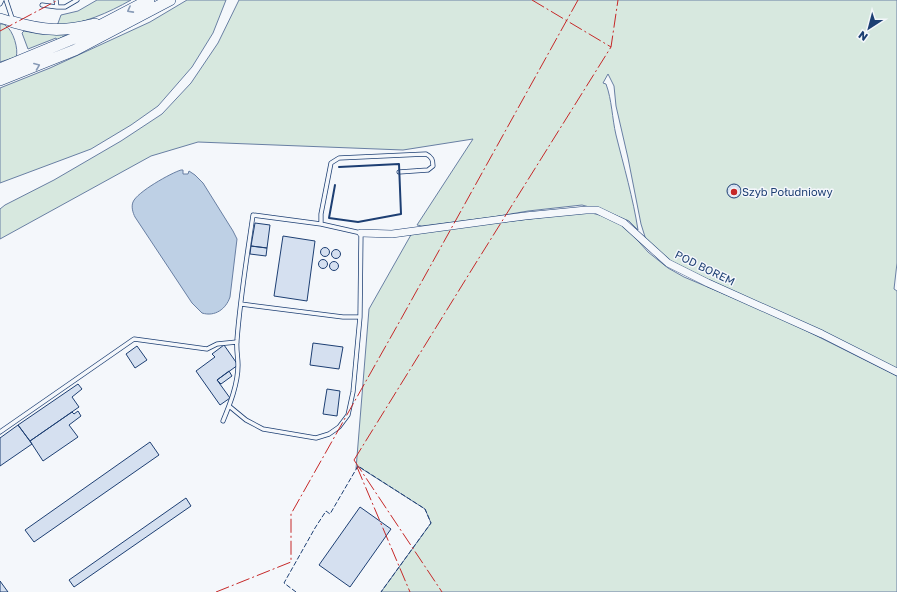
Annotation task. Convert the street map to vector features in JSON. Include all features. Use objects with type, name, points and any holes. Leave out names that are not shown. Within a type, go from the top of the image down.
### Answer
[{"type":"main road","points":[[0,69],[76,38],[149,0]]},
{"type":"main road","points":[[0,80],[75,50],[170,0]]},
{"type":"main road","points":[[13,22],[42,29],[56,30],[111,21]]},
{"type":"street","points":[[0,18],[13,22]]},
{"type":"street","name":"POD BOREM","points":[[361,233],[392,234],[525,216],[596,210],[624,223],[668,263],[708,284],[822,334],[897,372]]},
{"type":"lane","points":[[0,4],[2,0]]},
{"type":"lane","points":[[6,0],[13,22]]},
{"type":"lane","points":[[56,0],[57,7]]},
{"type":"lane","points":[[42,5],[65,7],[77,0]]},
{"type":"lane","points":[[321,224],[321,214],[331,163],[339,158],[426,154],[430,156],[433,161],[433,166],[428,170],[399,172]]},
{"type":"lane","points":[[223,421],[238,375],[237,342],[253,215],[321,224],[361,233],[360,317],[353,392],[348,415],[339,427],[329,434],[316,438],[264,429],[246,420],[229,406]]},
{"type":"lane","points":[[241,304],[343,317],[360,317]]},
{"type":"lane","points":[[0,432],[134,339],[207,349],[217,344],[237,342]]},
{"type":"shaded area","points":[[97,0],[131,0],[95,17],[76,23],[57,26],[61,15],[78,11]]},
{"type":"shaded area","points":[[187,0],[226,0],[213,33],[192,67],[158,106],[131,125],[91,149],[0,183],[0,88],[50,68],[150,22]]},
{"type":"shaded area","points":[[239,0],[897,0],[897,263],[894,289],[897,291],[897,369],[669,261],[646,240],[641,224],[616,106],[614,86],[608,74],[603,83],[606,84],[610,96],[616,135],[631,194],[638,230],[629,221],[608,212],[582,205],[422,226],[417,225],[473,139],[403,150],[198,142],[151,156],[0,239],[0,209],[5,205],[54,180],[121,141],[162,114],[191,83],[218,43]]},
{"type":"shaded area","points":[[0,24],[3,24],[9,28],[16,45],[17,54],[16,57],[0,62]]},
{"type":"shaded area","points":[[24,31],[40,34],[66,35],[57,40],[56,38],[28,49],[22,33]]},
{"type":"shaded area","points":[[588,212],[603,216],[624,225],[648,252],[668,268],[684,277],[781,318],[897,376],[897,592],[381,592],[431,523],[425,509],[359,467],[356,469],[369,309],[412,233]]},
{"type":"water","points":[[183,170],[183,174],[188,174],[189,171],[203,183],[237,239],[230,297],[226,305],[216,313],[202,313],[192,303],[135,217],[132,210],[133,202],[147,188]]},
{"type":"building","name":"Szyb Południowy","points":[[734,184],[739,186],[741,191],[739,196],[734,198],[729,196],[727,191],[729,186]]},
{"type":"building","points":[[255,223],[270,225],[267,248],[251,246]]},
{"type":"building","points":[[283,236],[315,241],[307,301],[274,296]]},
{"type":"building","points":[[251,246],[267,248],[266,256],[250,254]]},
{"type":"building","points":[[325,247],[330,252],[325,257],[320,252]]},
{"type":"building","points":[[336,249],[341,254],[336,259],[331,254]]},
{"type":"building","points":[[323,259],[328,264],[323,269],[318,264]]},
{"type":"building","points":[[334,261],[339,266],[334,271],[329,266]]},
{"type":"building","points":[[313,343],[343,347],[339,369],[310,365]]},
{"type":"building","points":[[224,345],[238,365],[217,380],[230,398],[220,405],[196,371],[215,357],[212,354]]},
{"type":"building","points":[[137,346],[147,360],[135,368],[126,354]]},
{"type":"building","points":[[229,371],[232,376],[221,384],[217,380]]},
{"type":"building","points":[[78,384],[82,389],[72,397],[79,407],[30,441],[18,425]]},
{"type":"building","points":[[327,389],[340,391],[337,416],[323,414]]},
{"type":"building","points":[[78,411],[81,416],[69,425],[78,437],[43,461],[30,441],[72,412],[74,414]]},
{"type":"building","points":[[18,425],[32,444],[0,466],[0,438]]},
{"type":"building","points":[[150,442],[159,455],[34,542],[25,530]]},
{"type":"building","points":[[186,498],[191,506],[74,587],[69,580]]},
{"type":"building","points":[[360,507],[391,529],[350,587],[319,565]]},
{"type":"building","points":[[0,581],[8,592],[0,592]]},
{"type":"fence","points":[[296,592],[284,583],[315,528],[326,511],[330,514],[358,466],[425,509],[431,523],[381,592]]},
{"type":"wall","points":[[335,185],[329,218],[358,222],[401,214],[399,164],[339,167]]},
{"type":"power","points":[[0,31],[58,0]]},
{"type":"power","points":[[532,0],[611,47]]},
{"type":"power","points":[[216,592],[291,562],[291,514],[578,0]]},
{"type":"power","points":[[354,460],[611,47],[618,0]]},
{"type":"power","points":[[354,460],[442,592]]},
{"type":"power","points":[[357,467],[410,592]]},
{"type":"place","name":"Szyb Południowy","points":[[734,192]]}]
